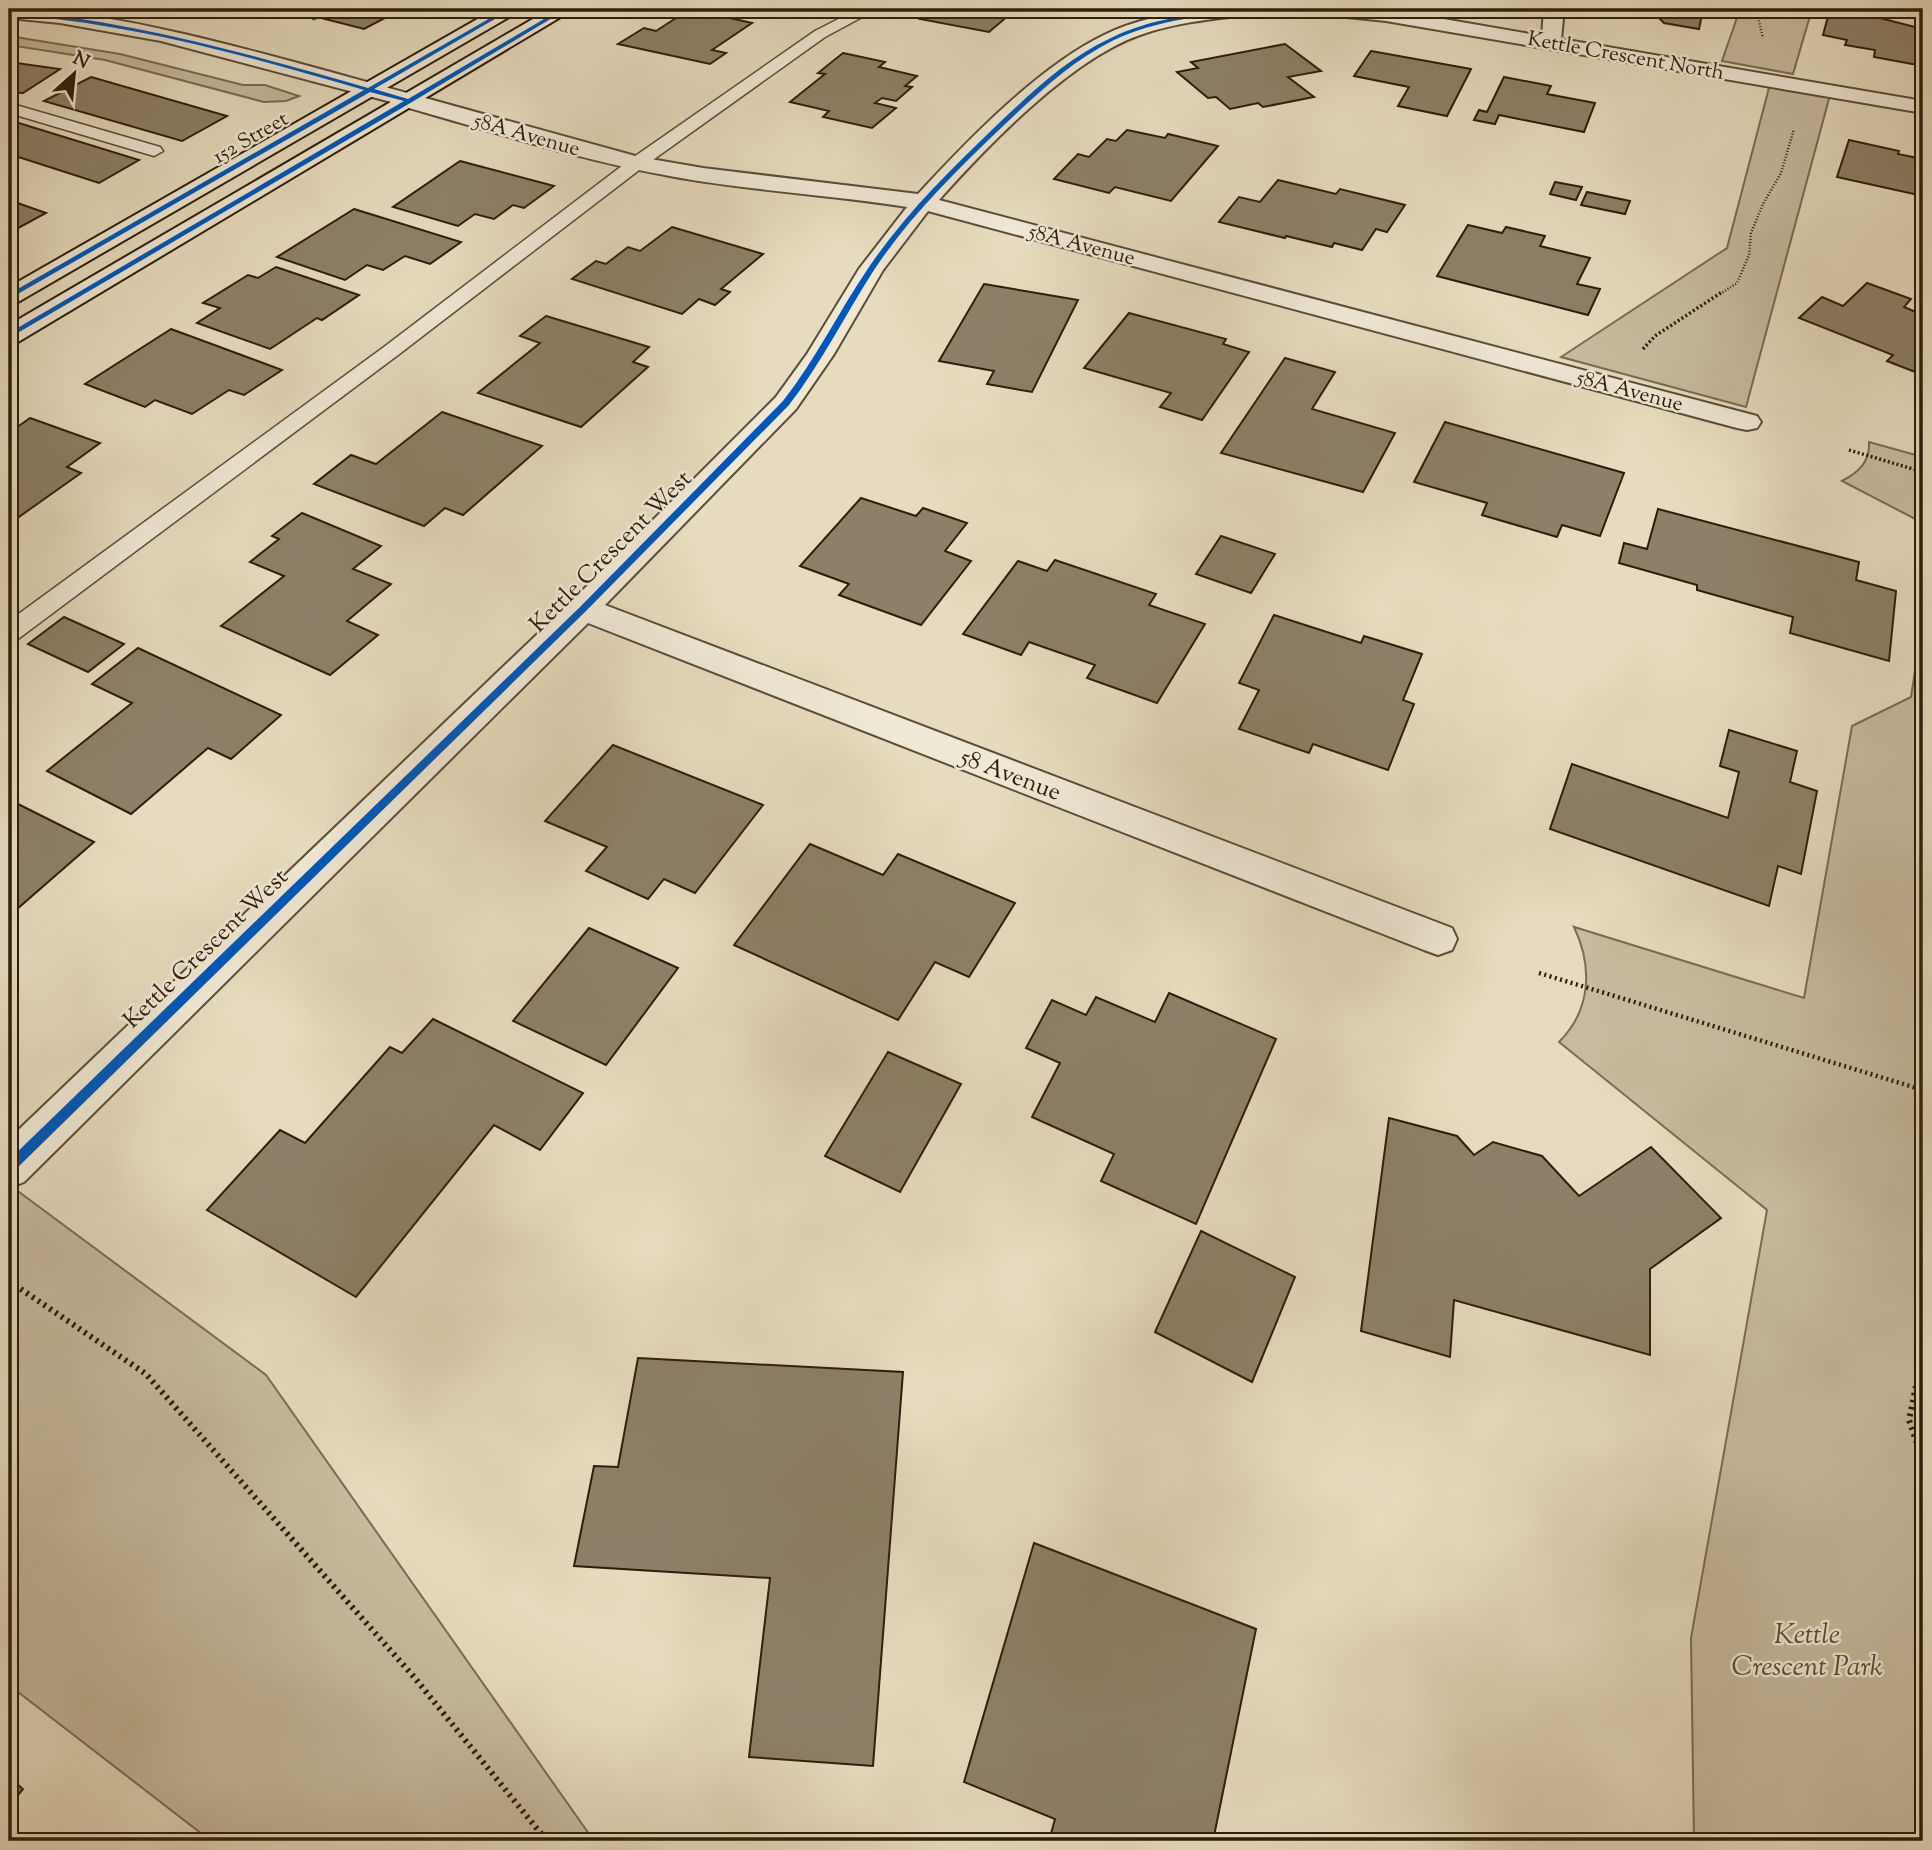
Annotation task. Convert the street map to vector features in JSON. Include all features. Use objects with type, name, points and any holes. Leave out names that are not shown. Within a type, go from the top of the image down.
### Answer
[{"type":"street","name":"152 Street","points":[[9,297],[509,9]]},
{"type":"street","name":"152 Street","points":[[9,336],[564,9]]},
{"type":"street","name":"Kettle Crescent West","points":[[9,1168],[583,609],[800,386],[871,270],[921,202],[1045,85],[1077,58],[1129,31],[1165,21],[1245,9]]},
{"type":"street","name":"Kettle Crescent North","points":[[1327,9],[1386,15],[1923,107]]},
{"type":"street","points":[[1551,43],[1554,9]]},
{"type":"street","name":"58A Avenue","points":[[9,12],[104,23],[162,34],[637,163],[724,178],[843,189],[921,202],[1747,422]]},
{"type":"street","name":"58 Avenue","points":[[583,609],[1438,939]]},
{"type":"lane","points":[[9,633],[391,351],[637,163],[820,34],[869,9]]},
{"type":"lane","points":[[9,108],[154,151]]},
{"type":"path","points":[[1638,356],[1655,336],[1737,283],[1749,255],[1752,233],[1763,204],[1781,173],[1795,127]]},
{"type":"path","points":[[1849,450],[1923,472]]},
{"type":"path","points":[[1539,973],[1923,1090]]},
{"type":"path","points":[[9,1281],[146,1374],[414,1677],[547,1841]]},
{"type":"path","points":[[1923,1352],[1909,1420],[1923,1461]]},
{"type":"green space","points":[[1740,9],[1812,9],[1793,74],[1722,61]]},
{"type":"green space","points":[[9,36],[120,54],[243,85],[265,85],[299,96],[286,101],[264,102],[105,60],[9,45]]},
{"type":"green space","points":[[1770,84],[1830,95],[1746,407],[1561,357],[1727,248]]},
{"type":"green space","points":[[1869,442],[1923,457],[1923,523],[1842,481],[1862,466],[1868,455]]},
{"type":"green space","name":"Kettle Crescent Park","points":[[1923,619],[1923,1841],[1694,1841],[1691,1638],[1767,1210],[1559,1042],[1578,1016],[1586,987],[1584,957],[1574,927],[1804,998],[1852,726],[1911,697]]},
{"type":"green space","points":[[15,1189],[266,1375],[594,1841],[211,1841],[9,1685],[9,1195]]},
{"type":"building","points":[[333,9],[402,9],[364,29],[317,17]]},
{"type":"building","points":[[690,9],[752,23],[712,50],[726,53],[710,64],[618,44],[644,28],[656,31]]},
{"type":"building","points":[[933,9],[1032,9],[1022,17],[1009,15],[989,32],[920,19]]},
{"type":"building","points":[[1655,9],[1703,9],[1699,29],[1664,23],[1654,13]]},
{"type":"building","points":[[1830,9],[1874,11],[1872,16],[1923,29],[1923,66],[1874,57],[1875,50],[1845,45],[1847,40],[1823,35]]},
{"type":"building","points":[[1285,44],[1321,71],[1288,77],[1314,97],[1263,107],[1258,103],[1230,109],[1216,97],[1208,98],[1177,72],[1198,68],[1191,62]]},
{"type":"building","points":[[1371,51],[1471,69],[1447,116],[1398,106],[1409,87],[1354,76]]},
{"type":"building","points":[[843,53],[885,62],[879,67],[917,76],[905,86],[912,87],[896,101],[882,98],[875,103],[896,108],[872,128],[823,117],[829,111],[790,102],[825,74],[818,73]]},
{"type":"building","points":[[9,62],[60,69],[23,93],[9,92]]},
{"type":"building","points":[[91,77],[227,116],[182,141],[44,101]]},
{"type":"building","points":[[1504,77],[1551,86],[1547,94],[1595,103],[1584,132],[1499,115],[1495,124],[1474,120],[1479,110],[1487,112]]},
{"type":"building","points":[[9,120],[139,160],[99,183],[9,154]]},
{"type":"building","points":[[1127,130],[1165,138],[1168,134],[1218,146],[1171,201],[1115,187],[1109,193],[1054,179],[1078,154],[1089,157],[1107,139],[1116,141]]},
{"type":"building","points":[[1849,140],[1923,159],[1923,196],[1837,177]]},
{"type":"building","points":[[460,161],[554,186],[524,208],[513,205],[494,219],[475,214],[458,226],[393,207]]},
{"type":"building","points":[[1278,180],[1336,194],[1340,189],[1405,205],[1387,232],[1376,229],[1362,250],[1334,243],[1332,247],[1286,236],[1285,238],[1219,222],[1239,197],[1260,202]]},
{"type":"building","points":[[1555,182],[1582,187],[1576,200],[1550,194]]},
{"type":"building","points":[[1587,192],[1630,201],[1625,214],[1581,205]]},
{"type":"building","points":[[9,200],[46,213],[9,233]]},
{"type":"building","points":[[354,209],[461,242],[430,264],[405,256],[383,270],[367,265],[345,280],[277,257]]},
{"type":"building","points":[[1468,225],[1502,233],[1506,227],[1545,236],[1540,246],[1590,258],[1577,284],[1600,289],[1588,315],[1437,276]]},
{"type":"building","points":[[672,227],[763,254],[721,289],[730,292],[715,305],[699,299],[682,314],[572,279],[596,261],[606,264],[628,247],[640,251]]},
{"type":"building","points":[[276,267],[359,295],[322,320],[317,318],[270,349],[197,323],[220,308],[203,303],[248,275],[258,278]]},
{"type":"building","points":[[1867,283],[1911,299],[1904,307],[1923,315],[1923,375],[1887,361],[1893,355],[1799,318],[1822,297],[1843,306]]},
{"type":"building","points":[[984,284],[1078,300],[1032,392],[987,384],[994,371],[939,361]]},
{"type":"building","points":[[1129,313],[1226,339],[1223,344],[1249,352],[1202,420],[1160,407],[1171,393],[1084,368]]},
{"type":"building","points":[[546,316],[649,347],[633,362],[648,367],[581,427],[478,393],[540,343],[520,336]]},
{"type":"building","points":[[171,329],[282,370],[244,395],[229,390],[192,414],[155,400],[145,407],[85,384]]},
{"type":"building","points":[[1285,358],[1335,372],[1312,409],[1395,433],[1363,492],[1221,453]]},
{"type":"building","points":[[442,412],[542,446],[463,515],[445,508],[424,526],[314,484],[351,455],[376,464]]},
{"type":"building","points":[[30,418],[100,443],[67,467],[81,473],[16,519],[9,516],[9,433]]},
{"type":"building","points":[[1445,422],[1624,473],[1600,536],[1562,525],[1557,537],[1482,515],[1487,503],[1414,482]]},
{"type":"building","points":[[861,498],[916,516],[923,508],[967,523],[945,551],[971,561],[921,625],[839,595],[849,584],[800,566]]},
{"type":"building","points":[[1658,509],[1859,562],[1856,580],[1896,591],[1889,661],[1790,633],[1793,617],[1697,590],[1697,585],[1619,563],[1624,543],[1647,549]]},
{"type":"building","points":[[302,513],[381,546],[353,569],[391,584],[347,621],[378,635],[330,675],[221,626],[284,576],[250,562],[279,539],[272,536]]},
{"type":"building","points":[[1221,536],[1275,554],[1251,593],[1196,574]]},
{"type":"building","points":[[1055,560],[1156,594],[1149,605],[1205,624],[1157,703],[1087,678],[1095,665],[1029,642],[1021,655],[963,634],[1018,561],[1047,571]]},
{"type":"building","points":[[1274,615],[1361,643],[1364,636],[1422,654],[1403,700],[1414,704],[1388,770],[1313,744],[1309,753],[1239,729],[1259,690],[1239,683]]},
{"type":"building","points":[[64,617],[124,644],[88,672],[28,644]]},
{"type":"building","points":[[138,648],[281,715],[231,759],[208,748],[131,814],[47,771],[132,703],[92,684]]},
{"type":"building","points":[[1729,730],[1797,751],[1790,782],[1817,791],[1801,874],[1778,866],[1769,906],[1550,829],[1572,764],[1728,818],[1739,772],[1720,766]]},
{"type":"building","points":[[613,745],[763,805],[695,893],[664,879],[648,899],[586,871],[607,847],[545,821]]},
{"type":"building","points":[[16,803],[94,842],[9,916],[9,809]]},
{"type":"building","points":[[810,844],[883,875],[898,854],[1015,903],[969,977],[935,962],[898,1020],[734,945]]},
{"type":"building","points":[[589,928],[678,968],[606,1065],[513,1021]]},
{"type":"building","points":[[1169,993],[1276,1039],[1196,1224],[1101,1181],[1114,1154],[1032,1117],[1060,1063],[1026,1048],[1052,1000],[1086,1015],[1096,997],[1155,1022]]},
{"type":"building","points":[[433,1019],[583,1093],[540,1150],[494,1125],[356,1297],[207,1210],[280,1130],[305,1143],[390,1047],[402,1053]]},
{"type":"building","points":[[888,1052],[961,1084],[900,1192],[825,1156]]},
{"type":"building","points":[[1389,1118],[1457,1136],[1474,1155],[1493,1142],[1542,1156],[1579,1196],[1651,1147],[1721,1218],[1650,1269],[1650,1355],[1454,1300],[1450,1357],[1361,1331]]},
{"type":"building","points":[[1201,1231],[1295,1277],[1252,1382],[1155,1332]]},
{"type":"building","points":[[638,1358],[903,1372],[873,1766],[749,1757],[770,1578],[574,1566],[594,1466],[618,1467]]},
{"type":"building","points":[[1034,1543],[1256,1629],[1213,1841],[1049,1841],[1055,1819],[964,1782]]},
{"type":"building","points":[[9,1777],[23,1789],[9,1806]]},
{"type":"cycle path","points":[[9,297],[509,9]]},
{"type":"cycle path","points":[[9,336],[564,9]]},
{"type":"cycle path","points":[[9,1168],[583,609],[786,403],[810,371],[860,286],[886,248],[934,190],[1006,120],[1064,69],[1113,39],[1159,23],[1245,9]]},
{"type":"cycle path","points":[[9,12],[60,17],[161,35],[261,59],[410,101]]}]
